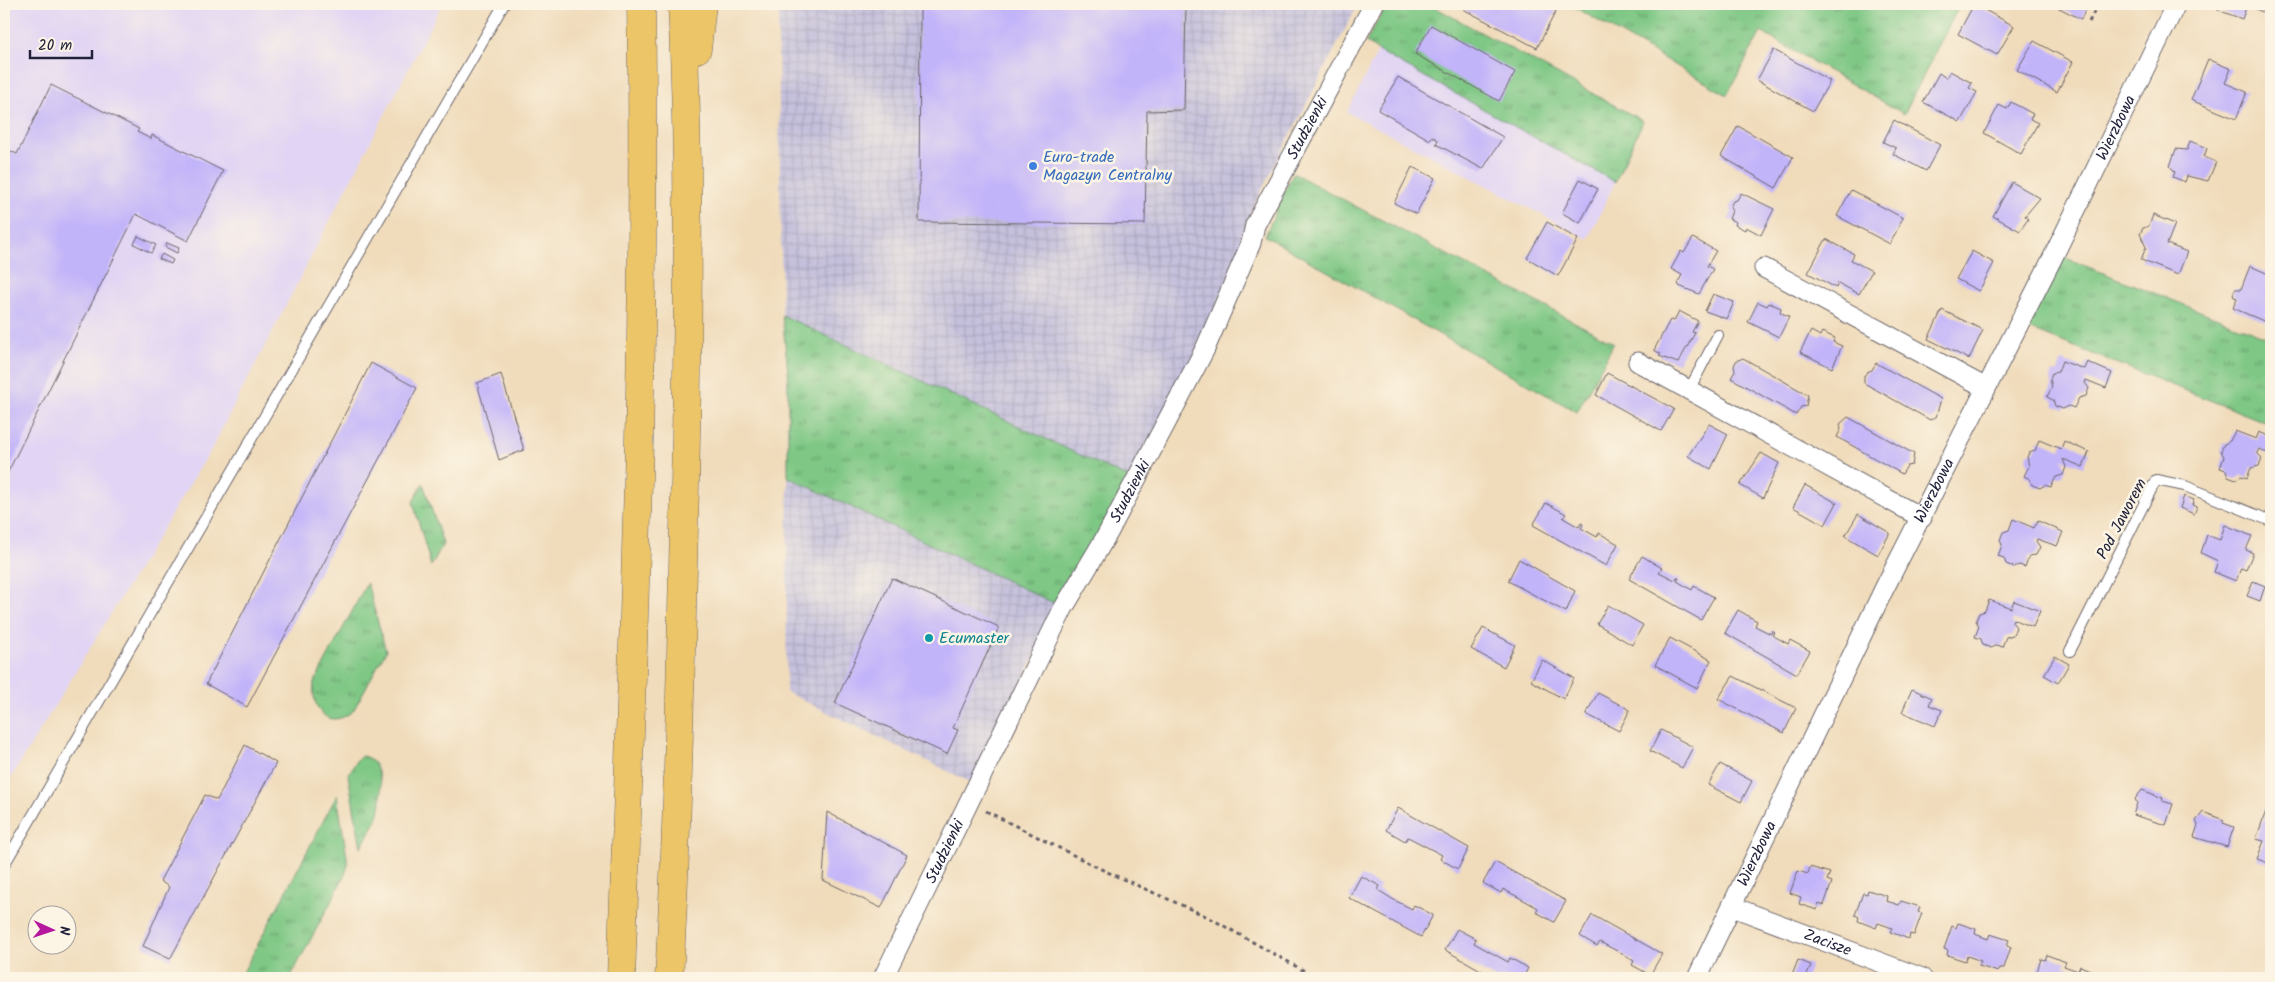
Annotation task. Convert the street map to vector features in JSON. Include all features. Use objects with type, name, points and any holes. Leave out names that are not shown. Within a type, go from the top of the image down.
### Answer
[{"type":"highway","points":[[631,4],[643,105]]},
{"type":"highway","points":[[621,978],[635,563],[643,105],[641,4]]},
{"type":"highway","points":[[669,978],[676,850],[685,492],[688,117],[682,4]]},
{"type":"highway","points":[[688,117],[702,4]]},
{"type":"street","name":"Studzienki","points":[[884,978],[1062,609],[1112,524],[1205,349],[1251,243],[1255,225],[1374,4]]},
{"type":"street","name":"Wierzbowa","points":[[1697,978],[1733,907],[1884,589],[1922,518],[2052,259],[2176,4]]},
{"type":"street","points":[[1764,268],[1986,388]]},
{"type":"street","points":[[1638,362],[1922,518]]},
{"type":"street","name":"Zacisze","points":[[1733,907],[1922,978]]},
{"type":"lane","points":[[4,865],[504,4]]},
{"type":"lane","points":[[1688,390],[1718,335]]},
{"type":"lane","name":"Pod Jaworem","points":[[2070,651],[2156,480],[2185,486],[2271,521]]},
{"type":"path","points":[[2089,22],[2098,4]]},
{"type":"path","points":[[968,802],[1105,871],[1208,918],[1317,978]]},
{"type":"shaded area","points":[[4,4],[442,4],[212,448],[4,789]]},
{"type":"shaded area","points":[[780,4],[1347,4],[1356,8],[1252,209],[1237,257],[1201,345],[1129,478],[782,315],[778,32]]},
{"type":"shaded area","points":[[1378,51],[1615,182],[1588,239],[1347,112]]},
{"type":"shaded area","points":[[788,477],[1060,606],[972,783],[786,692]]},
{"type":"green space","points":[[1387,4],[1429,4],[1643,121],[1615,182],[1378,51],[1366,42]]},
{"type":"green space","points":[[1569,4],[1960,4],[1904,114],[1761,32],[1727,95]]},
{"type":"green space","points":[[1293,173],[1614,343],[1577,412],[1265,236]]},
{"type":"green space","points":[[2063,257],[2271,339],[2271,406],[2265,422],[2027,328]]},
{"type":"green space","points":[[782,315],[1129,478],[1060,606],[788,477],[788,372]]},
{"type":"green space","points":[[423,483],[443,544],[431,566],[413,502]]},
{"type":"green space","points":[[367,583],[386,651],[353,711],[344,717],[329,718],[323,715],[315,702],[314,683]]},
{"type":"green space","points":[[362,756],[375,764],[380,782],[381,803],[377,819],[361,847],[348,775],[357,760]]},
{"type":"green space","points":[[337,795],[348,863],[346,872],[333,898],[290,978],[240,978]]},
{"type":"building","points":[[370,4],[388,4],[384,11]]},
{"type":"building","name":"Euro-trade Magazyn Centralny","points":[[920,4],[1186,4],[1184,110],[1147,111],[1145,224],[919,222]]},
{"type":"building","points":[[1465,4],[1544,4],[1556,11],[1537,48],[1463,9]]},
{"type":"building","points":[[1974,4],[2014,26],[1997,55],[1958,34]]},
{"type":"building","points":[[2051,4],[2089,4],[2081,19]]},
{"type":"building","points":[[2221,4],[2271,4],[2271,10],[2269,15],[2247,5],[2242,19],[2218,10]]},
{"type":"building","points":[[1431,25],[1515,72],[1499,101],[1415,54]]},
{"type":"building","points":[[2034,41],[2073,62],[2057,92],[2017,70]]},
{"type":"building","points":[[1774,50],[1830,81],[1813,111],[1757,80]]},
{"type":"building","points":[[2208,59],[2231,69],[2225,83],[2247,92],[2236,119],[2191,100]]},
{"type":"building","points":[[1950,71],[1972,83],[1969,88],[1977,92],[1960,122],[1923,102],[1939,73],[1946,78]]},
{"type":"building","points":[[1398,77],[1503,137],[1483,169],[1436,144],[1438,140],[1432,136],[1430,140],[1378,110]]},
{"type":"building","points":[[51,85],[139,129],[137,132],[151,139],[152,135],[223,171],[188,241],[136,214],[4,480],[4,148],[17,154]]},
{"type":"building","points":[[2011,102],[2033,114],[2030,119],[2038,123],[2021,154],[1984,133],[1999,105],[2007,109]]},
{"type":"building","points":[[1894,120],[1940,145],[1926,171],[1893,154],[1896,148],[1883,142]]},
{"type":"building","points":[[1738,126],[1793,157],[1776,188],[1721,156]]},
{"type":"building","points":[[2190,141],[2207,148],[2204,157],[2216,162],[2208,181],[2187,176],[2185,182],[2173,177],[2175,172],[2170,166],[2176,149],[2187,150]]},
{"type":"building","points":[[1412,167],[1435,178],[1416,214],[1394,203]]},
{"type":"building","points":[[1580,179],[1598,189],[1580,223],[1562,213]]},
{"type":"building","points":[[2012,182],[2040,198],[2025,216],[2028,219],[2020,231],[1993,216]]},
{"type":"building","points":[[1851,190],[1903,218],[1890,244],[1837,216]]},
{"type":"building","points":[[1741,193],[1774,209],[1761,235],[1746,227],[1745,230],[1735,225],[1736,222],[1729,219],[1732,211],[1730,207]]},
{"type":"building","points":[[2153,215],[2175,224],[2167,244],[2187,252],[2178,275],[2141,260],[2146,247],[2140,234],[2143,228],[2149,226]]},
{"type":"building","points":[[1547,222],[1578,239],[1558,276],[1527,258]]},
{"type":"building","points":[[138,236],[156,245],[151,253],[134,244]]},
{"type":"building","points":[[1693,238],[1716,251],[1707,266],[1713,269],[1699,294],[1679,286],[1678,282],[1682,275],[1671,269],[1681,251],[1684,253]]},
{"type":"building","points":[[1826,239],[1854,254],[1851,260],[1872,271],[1859,294],[1838,283],[1836,288],[1808,273]]},
{"type":"building","points":[[167,243],[179,248],[177,253],[165,247]]},
{"type":"building","points":[[1972,251],[1994,263],[1979,291],[1956,279]]},
{"type":"building","points":[[162,254],[173,260],[171,264],[159,259]]},
{"type":"building","points":[[2250,266],[2271,275],[2271,293],[2267,305],[2271,309],[2266,322],[2233,308],[2237,298],[2233,294],[2235,289],[2241,289]]},
{"type":"building","points":[[1713,294],[1734,302],[1727,319],[1705,311]]},
{"type":"building","points":[[1758,302],[1767,306],[1769,303],[1781,308],[1780,312],[1789,317],[1779,337],[1748,322]]},
{"type":"building","points":[[1942,310],[1983,330],[1969,359],[1928,339]]},
{"type":"building","points":[[1679,311],[1698,321],[1692,332],[1695,333],[1678,363],[1659,356],[1661,354],[1654,350],[1670,320],[1674,321]]},
{"type":"building","points":[[1811,331],[1820,336],[1822,332],[1835,338],[1833,342],[1842,346],[1832,368],[1800,352]]},
{"type":"building","points":[[1743,358],[1808,395],[1806,406],[1801,407],[1796,415],[1731,378],[1735,371],[1736,361]]},
{"type":"building","points":[[2062,361],[2084,369],[2087,362],[2112,373],[2106,388],[2086,380],[2085,383],[2089,388],[2086,396],[2079,398],[2074,408],[2069,406],[2063,409],[2055,406],[2053,400],[2047,397],[2052,387],[2050,379],[2052,373],[2058,372]]},
{"type":"building","points":[[371,363],[417,388],[247,707],[206,684]]},
{"type":"building","points":[[1876,363],[1941,399],[1936,417],[1930,420],[1864,383],[1864,376],[1872,370]]},
{"type":"building","points":[[1607,373],[1674,409],[1661,431],[1596,395]]},
{"type":"building","points":[[501,374],[524,450],[499,460],[477,383]]},
{"type":"building","points":[[1848,417],[1914,454],[1912,465],[1907,466],[1902,474],[1837,437],[1841,429],[1840,424]]},
{"type":"building","points":[[1709,424],[1728,434],[1711,469],[1688,456]]},
{"type":"building","points":[[2235,431],[2256,439],[2259,432],[2271,437],[2271,455],[2259,449],[2257,453],[2262,458],[2259,466],[2251,468],[2247,478],[2241,476],[2236,479],[2228,476],[2226,470],[2220,468],[2224,457],[2221,451],[2224,444],[2230,441]]},
{"type":"building","points":[[2039,440],[2061,449],[2064,441],[2089,452],[2083,467],[2063,459],[2066,467],[2063,475],[2056,477],[2051,487],[2045,485],[2040,488],[2032,485],[2030,479],[2024,476],[2029,466],[2027,457],[2029,453],[2035,451]]},
{"type":"building","points":[[1761,453],[1779,463],[1763,498],[1740,485]]},
{"type":"building","points":[[1805,485],[1837,503],[1825,525],[1793,507]]},
{"type":"building","points":[[2184,496],[2194,500],[2192,505],[2197,507],[2194,514],[2180,508]]},
{"type":"building","points":[[1546,503],[1566,514],[1563,518],[1579,527],[1581,523],[1583,524],[1581,528],[1597,537],[1599,533],[1618,544],[1606,566],[1533,525]]},
{"type":"building","points":[[1858,514],[1890,533],[1878,555],[1845,536]]},
{"type":"building","points":[[2013,519],[2034,528],[2038,521],[2063,532],[2057,546],[2037,539],[2036,541],[2040,547],[2036,555],[2029,556],[2025,567],[2019,565],[2014,567],[2006,564],[2004,558],[1998,556],[2002,545],[2000,540],[2003,532],[2009,530]]},
{"type":"building","points":[[2225,525],[2252,536],[2246,550],[2253,553],[2246,570],[2241,568],[2236,581],[2214,572],[2218,561],[2201,553],[2207,535],[2220,540]]},
{"type":"building","points":[[1642,556],[1662,568],[1659,572],[1675,580],[1677,577],[1679,578],[1677,581],[1692,590],[1694,586],[1714,597],[1701,620],[1629,579]]},
{"type":"building","points":[[1519,559],[1575,591],[1566,612],[1508,581]]},
{"type":"building","points":[[892,578],[999,627],[953,728],[958,730],[947,754],[835,703]]},
{"type":"building","points":[[2253,581],[2265,586],[2260,601],[2247,596]]},
{"type":"building","points":[[1989,600],[2011,608],[2014,601],[2040,611],[2033,627],[2013,619],[2012,622],[2016,627],[2013,635],[2006,637],[2002,647],[1996,645],[1991,648],[1983,645],[1981,639],[1975,637],[1979,626],[1976,621],[1979,613],[1985,611]]},
{"type":"building","points":[[1608,605],[1643,625],[1632,645],[1597,624]]},
{"type":"building","points":[[1738,610],[1757,621],[1755,626],[1771,634],[1772,630],[1775,632],[1772,635],[1788,644],[1790,640],[1810,651],[1797,674],[1725,633]]},
{"type":"building","points":[[1483,628],[1515,645],[1504,667],[1471,649]]},
{"type":"building","points":[[1670,638],[1711,660],[1697,688],[1655,665]]},
{"type":"building","points":[[2055,656],[2069,664],[2058,683],[2044,675]]},
{"type":"building","points":[[1542,660],[1574,678],[1564,699],[1531,681]]},
{"type":"building","points":[[1733,676],[1796,708],[1784,733],[1718,699]]},
{"type":"building","points":[[1912,689],[1932,698],[1929,705],[1942,710],[1935,726],[1902,712]]},
{"type":"building","points":[[1598,693],[1630,710],[1619,731],[1586,714]]},
{"type":"building","points":[[1661,730],[1693,747],[1682,768],[1650,751]]},
{"type":"building","points":[[245,745],[276,763],[170,959],[143,946],[169,887],[160,881],[205,795],[217,800]]},
{"type":"building","points":[[1720,764],[1752,781],[1741,802],[1708,785]]},
{"type":"building","points":[[2142,790],[2163,798],[2162,801],[2173,804],[2166,825],[2133,815],[2137,803],[2135,799]]},
{"type":"building","points":[[1398,808],[1469,848],[1458,869],[1440,859],[1442,855],[1408,837],[1405,841],[1386,830]]},
{"type":"building","points":[[2266,811],[2271,813],[2271,864],[2257,859],[2264,841],[2256,839]]},
{"type":"building","points":[[827,812],[907,855],[881,908],[823,880]]},
{"type":"building","points":[[2203,812],[2224,820],[2223,823],[2234,827],[2227,847],[2194,837],[2198,825],[2196,821]]},
{"type":"building","points":[[1495,862],[1566,901],[1554,922],[1536,912],[1538,908],[1520,898],[1503,889],[1501,893],[1483,883]]},
{"type":"building","points":[[1810,867],[1830,873],[1827,880],[1832,882],[1824,905],[1819,903],[1817,910],[1799,904],[1801,897],[1790,893],[1798,871],[1808,874]]},
{"type":"building","points":[[1361,876],[1380,886],[1378,890],[1394,900],[1412,909],[1414,905],[1433,915],[1421,937],[1349,898]]},
{"type":"building","points":[[1868,890],[1887,896],[1886,901],[1899,905],[1901,901],[1920,907],[1918,912],[1922,913],[1914,935],[1910,934],[1909,939],[1890,932],[1892,928],[1884,925],[1878,923],[1876,928],[1858,921],[1859,917],[1855,915],[1863,893],[1867,894]]},
{"type":"building","points":[[1592,915],[1662,954],[1650,975],[1632,965],[1634,961],[1617,951],[1600,942],[1597,946],[1580,936]]},
{"type":"building","points":[[1958,923],[1976,929],[1975,934],[1988,939],[1990,934],[2009,940],[2007,945],[2011,947],[2004,968],[1999,968],[1998,972],[1979,966],[1981,961],[1967,956],[1965,961],[1947,955],[1948,950],[1944,949],[1952,926],[1956,928]]},
{"type":"building","points":[[1457,929],[1476,939],[1474,943],[1508,962],[1510,958],[1528,968],[1523,978],[1495,978],[1445,950]]},
{"type":"building","points":[[2047,955],[2066,962],[2064,966],[2078,971],[2080,966],[2098,973],[2097,978],[2035,978],[2041,959],[2045,960]]},
{"type":"building","points":[[1798,960],[1811,965],[1806,978],[1791,978]]},
{"type":"place","name":"Euro-trade Magazyn Centralny","points":[[1033,166]]},
{"type":"place","name":"Ecumaster","points":[[929,638]]}]
